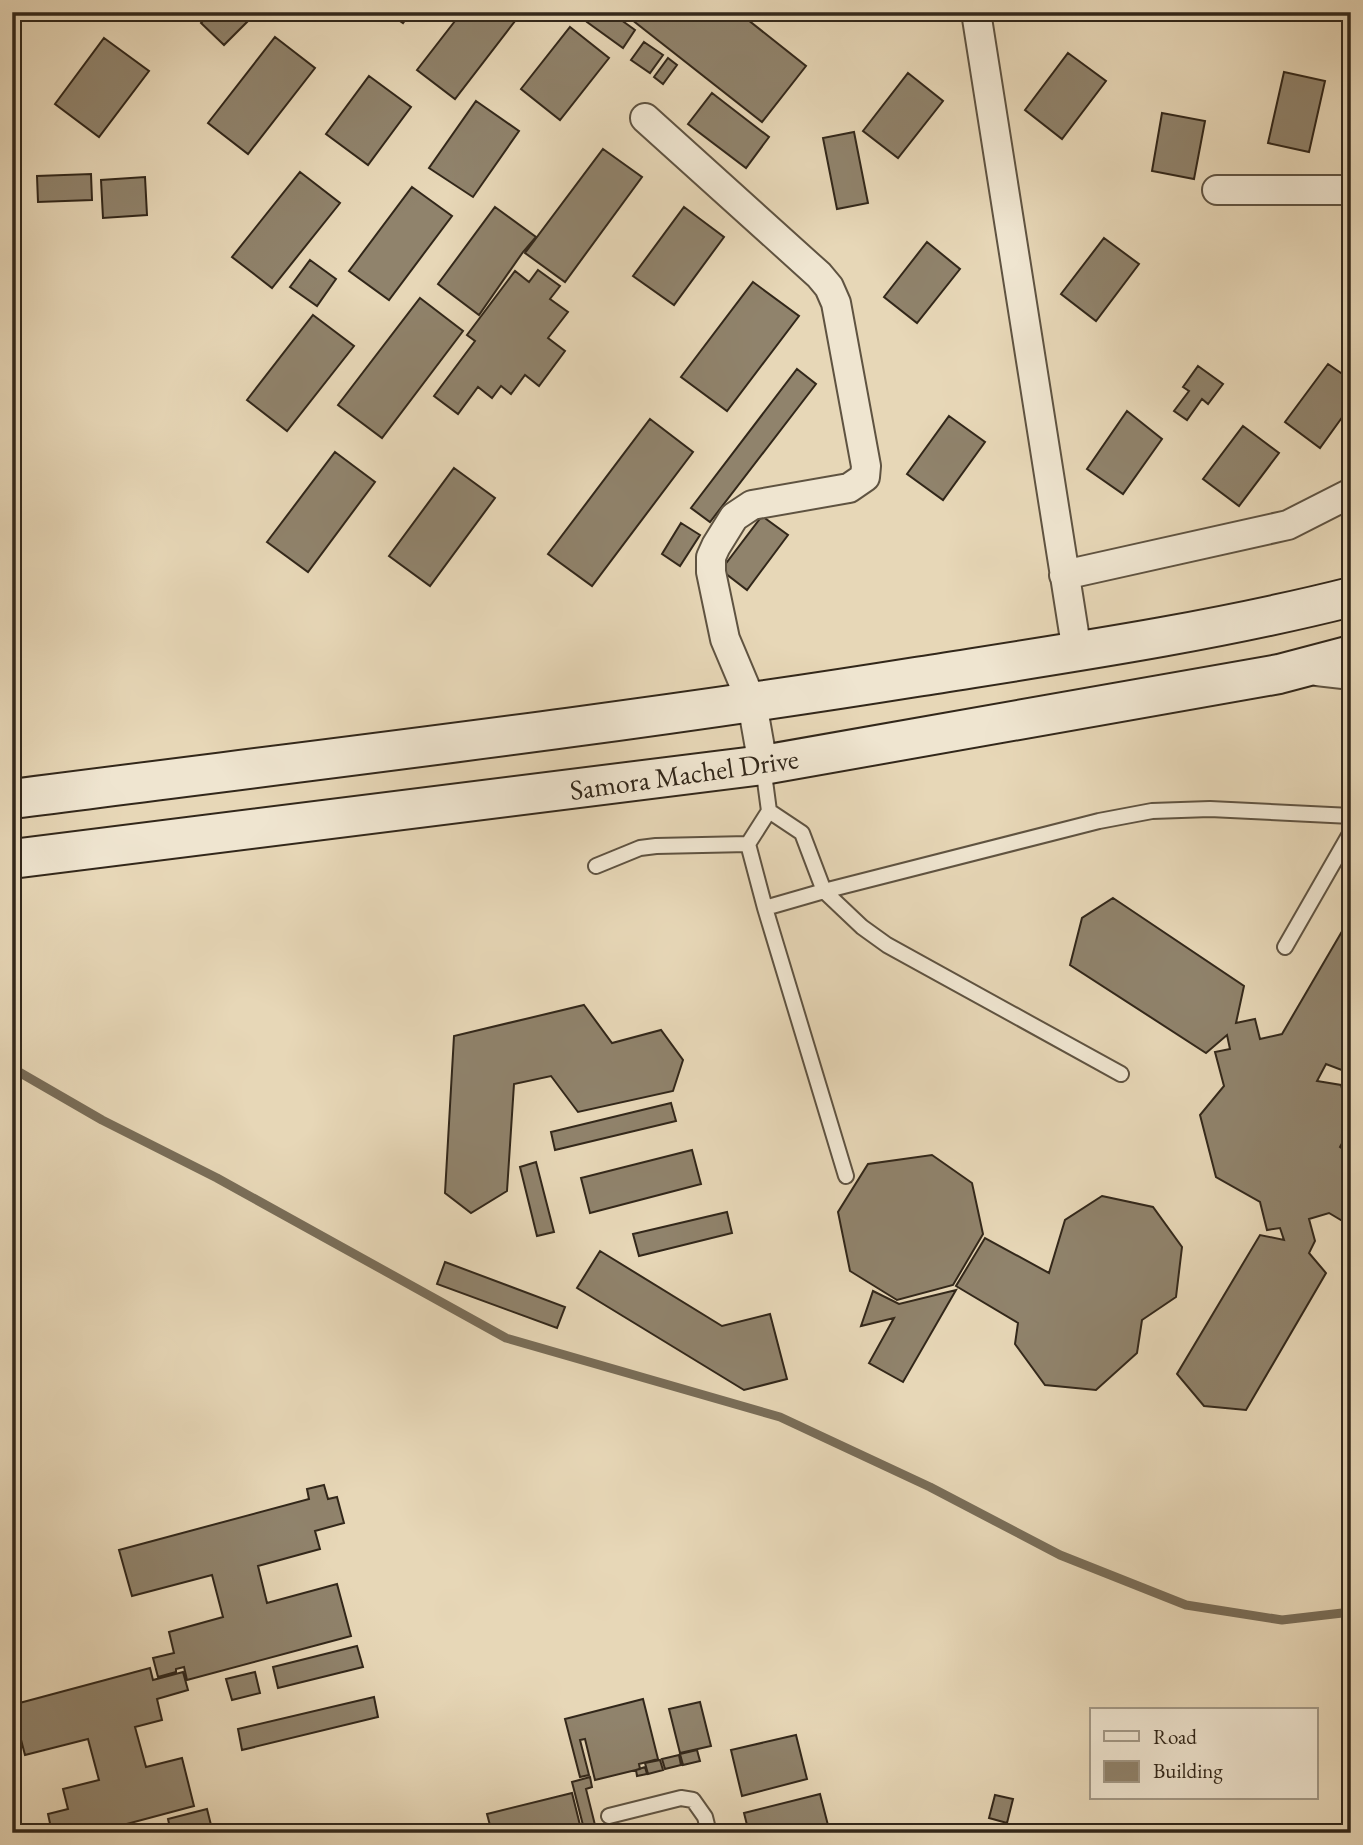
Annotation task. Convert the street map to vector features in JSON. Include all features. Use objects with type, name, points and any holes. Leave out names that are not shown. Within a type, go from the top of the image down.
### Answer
[{"type":"main road","points":[[12,799],[752,703],[1077,652],[1281,614],[1351,597]]},
{"type":"main road","name":"Samora Machel Drive","points":[[12,859],[763,765],[1279,674],[1351,655]]},
{"type":"street","points":[[976,12],[1077,652]]},
{"type":"street","points":[[645,118],[829,287],[836,303],[866,466],[865,477],[849,488],[752,505],[742,510],[734,517],[711,557],[711,572],[725,639],[752,703],[763,765]]},
{"type":"street","points":[[1217,190],[1351,190]]},
{"type":"street","points":[[1064,575],[1288,525],[1351,493]]},
{"type":"lane","points":[[1279,674],[1351,682]]},
{"type":"lane","points":[[763,765],[769,811],[748,844],[845,1175]]},
{"type":"lane","points":[[765,908],[1086,824],[1152,811],[1210,809],[1351,816]]},
{"type":"lane","points":[[769,811],[802,833],[824,891],[862,927],[887,945],[1121,1073]]},
{"type":"lane","points":[[1285,947],[1351,832]]},
{"type":"lane","points":[[596,866],[640,848],[748,844]]},
{"type":"lane","points":[[609,1816],[681,1798],[693,1800],[705,1817],[709,1833]]},
{"type":"building","points":[[211,12],[257,12],[224,45],[201,23]]},
{"type":"building","points":[[387,12],[411,12],[403,23]]},
{"type":"building","points":[[462,12],[522,12],[455,99],[417,70]]},
{"type":"building","points":[[594,12],[610,12],[635,30],[623,48],[587,22]]},
{"type":"building","points":[[622,12],[738,12],[806,66],[762,122]]},
{"type":"building","points":[[570,27],[609,58],[560,120],[521,89]]},
{"type":"building","points":[[275,37],[315,68],[248,154],[208,123]]},
{"type":"building","points":[[104,38],[149,71],[99,137],[55,104]]},
{"type":"building","points":[[644,42],[663,55],[650,73],[631,60]]},
{"type":"building","points":[[1068,53],[1106,81],[1062,139],[1025,110]]},
{"type":"building","points":[[668,58],[677,65],[663,84],[654,77]]},
{"type":"building","points":[[1284,72],[1325,81],[1309,152],[1268,143]]},
{"type":"building","points":[[908,73],[943,101],[898,158],[863,131]]},
{"type":"building","points":[[369,76],[411,107],[368,165],[326,134]]},
{"type":"building","points":[[712,93],[769,137],[746,168],[688,124]]},
{"type":"building","points":[[476,101],[519,131],[473,197],[429,168]]},
{"type":"building","points":[[1162,113],[1205,121],[1194,179],[1152,171]]},
{"type":"building","points":[[854,132],[868,203],[837,209],[823,138]]},
{"type":"building","points":[[603,149],[642,177],[565,282],[525,253]]},
{"type":"building","points":[[300,172],[340,203],[272,288],[232,257]]},
{"type":"building","points":[[91,174],[92,200],[38,202],[37,176]]},
{"type":"building","points":[[145,177],[147,215],[103,218],[101,180]]},
{"type":"building","points":[[412,187],[452,216],[389,300],[349,271]]},
{"type":"building","points":[[495,207],[536,237],[479,315],[438,284]]},
{"type":"building","points":[[684,207],[724,237],[674,305],[633,276]]},
{"type":"building","points":[[1104,238],[1139,264],[1096,321],[1061,294]]},
{"type":"building","points":[[927,242],[960,269],[917,323],[884,297]]},
{"type":"building","points":[[310,260],[336,279],[317,306],[290,287]]},
{"type":"building","points":[[538,270],[560,286],[550,299],[568,312],[548,338],[565,351],[539,386],[525,375],[511,394],[501,386],[492,398],[478,387],[458,414],[434,396],[475,341],[467,335],[515,271],[529,282]]},
{"type":"building","points":[[753,282],[799,316],[727,411],[681,377]]},
{"type":"building","points":[[420,298],[463,331],[382,438],[338,405]]},
{"type":"building","points":[[313,315],[354,346],[287,431],[247,400]]},
{"type":"building","points":[[1328,364],[1351,380],[1351,405],[1320,448],[1285,422]]},
{"type":"building","points":[[1198,366],[1223,384],[1208,404],[1202,399],[1187,420],[1174,411],[1189,391],[1183,387]]},
{"type":"building","points":[[797,369],[816,384],[710,522],[691,508]]},
{"type":"building","points":[[1127,411],[1162,439],[1123,494],[1087,469]]},
{"type":"building","points":[[949,416],[985,442],[943,500],[907,474]]},
{"type":"building","points":[[650,419],[693,452],[592,586],[548,554]]},
{"type":"building","points":[[1243,426],[1279,453],[1239,506],[1203,479]]},
{"type":"building","points":[[335,452],[375,482],[308,572],[267,542]]},
{"type":"building","points":[[454,468],[495,498],[430,586],[389,556]]},
{"type":"building","points":[[762,516],[788,535],[747,590],[721,570]]},
{"type":"building","points":[[681,523],[700,535],[680,566],[662,554]]},
{"type":"building","points":[[1113,898],[1244,986],[1236,1023],[1255,1019],[1260,1039],[1282,1034],[1351,916],[1351,1066],[1347,1072],[1326,1064],[1317,1081],[1341,1085],[1351,1119],[1351,1127],[1340,1147],[1351,1155],[1351,1226],[1329,1213],[1309,1219],[1315,1241],[1309,1253],[1326,1273],[1246,1410],[1204,1406],[1177,1374],[1260,1235],[1284,1240],[1280,1228],[1267,1230],[1260,1202],[1216,1177],[1200,1115],[1224,1086],[1215,1052],[1230,1049],[1227,1035],[1206,1053],[1070,965],[1082,918]]},
{"type":"building","points":[[584,1005],[612,1043],[661,1030],[683,1060],[673,1091],[578,1112],[551,1076],[514,1084],[507,1191],[471,1213],[445,1193],[454,1036]]},
{"type":"building","points":[[671,1103],[676,1121],[555,1150],[551,1132]]},
{"type":"building","points":[[692,1150],[701,1184],[590,1213],[581,1178]]},
{"type":"building","points":[[932,1155],[972,1183],[983,1234],[953,1285],[897,1300],[850,1271],[838,1212],[868,1164]]},
{"type":"building","points":[[536,1162],[554,1232],[537,1236],[520,1167]]},
{"type":"building","points":[[1102,1196],[1153,1207],[1182,1247],[1176,1297],[1142,1320],[1137,1353],[1096,1390],[1045,1385],[1015,1344],[1018,1323],[956,1286],[985,1238],[1049,1273],[1065,1220]]},
{"type":"building","points":[[727,1212],[732,1233],[639,1256],[633,1234]]},
{"type":"building","points":[[600,1251],[722,1326],[770,1314],[787,1379],[744,1390],[577,1288]]},
{"type":"building","points":[[445,1262],[565,1307],[557,1328],[437,1284]]},
{"type":"building","points":[[956,1290],[903,1382],[869,1363],[894,1318],[861,1326],[873,1291],[899,1304]]},
{"type":"building","points":[[324,1485],[328,1499],[337,1497],[344,1523],[315,1531],[320,1549],[258,1566],[267,1603],[337,1584],[351,1636],[187,1680],[184,1667],[158,1677],[153,1658],[174,1653],[169,1632],[223,1617],[212,1575],[132,1596],[119,1550],[309,1499],[307,1489]]},
{"type":"building","points":[[357,1646],[363,1667],[278,1688],[273,1667]]},
{"type":"building","points":[[150,1668],[153,1680],[183,1672],[188,1690],[157,1699],[162,1720],[135,1727],[146,1767],[182,1758],[194,1806],[93,1833],[45,1833],[44,1830],[51,1828],[48,1814],[68,1809],[63,1789],[99,1780],[88,1739],[25,1755],[12,1705]]},
{"type":"building","points":[[255,1672],[260,1693],[232,1700],[226,1679]]},
{"type":"building","points":[[374,1697],[378,1717],[242,1750],[238,1729]]},
{"type":"building","points":[[643,1699],[658,1759],[639,1764],[640,1769],[595,1780],[585,1739],[580,1740],[589,1775],[580,1777],[565,1719]]},
{"type":"building","points":[[700,1702],[711,1746],[680,1753],[669,1709]]},
{"type":"building","points":[[796,1735],[807,1779],[742,1796],[731,1750]]},
{"type":"building","points":[[697,1750],[700,1761],[683,1765],[680,1754]]},
{"type":"building","points":[[679,1755],[681,1765],[665,1769],[662,1759]]},
{"type":"building","points":[[660,1760],[663,1770],[648,1774],[645,1763]]},
{"type":"building","points":[[645,1767],[647,1774],[637,1776],[636,1770]]},
{"type":"building","points":[[590,1777],[592,1787],[586,1789],[597,1833],[585,1833],[572,1782]]},
{"type":"building","points":[[572,1793],[582,1833],[492,1833],[487,1814]]},
{"type":"building","points":[[820,1794],[830,1833],[749,1833],[744,1813]]},
{"type":"building","points":[[995,1795],[1013,1799],[1007,1823],[989,1818]]},
{"type":"building","points":[[207,1809],[213,1833],[171,1833],[168,1819]]},
{"type":"building","points":[[1142,1825],[1144,1833],[1134,1833],[1132,1827]]},
{"type":"building","points":[[39,1826],[40,1833],[12,1833],[12,1832]]},
{"type":"waterway","points":[[12,1068],[102,1120],[217,1178],[506,1338],[780,1417],[930,1487],[1060,1555],[1186,1605],[1282,1620],[1351,1612]]}]
